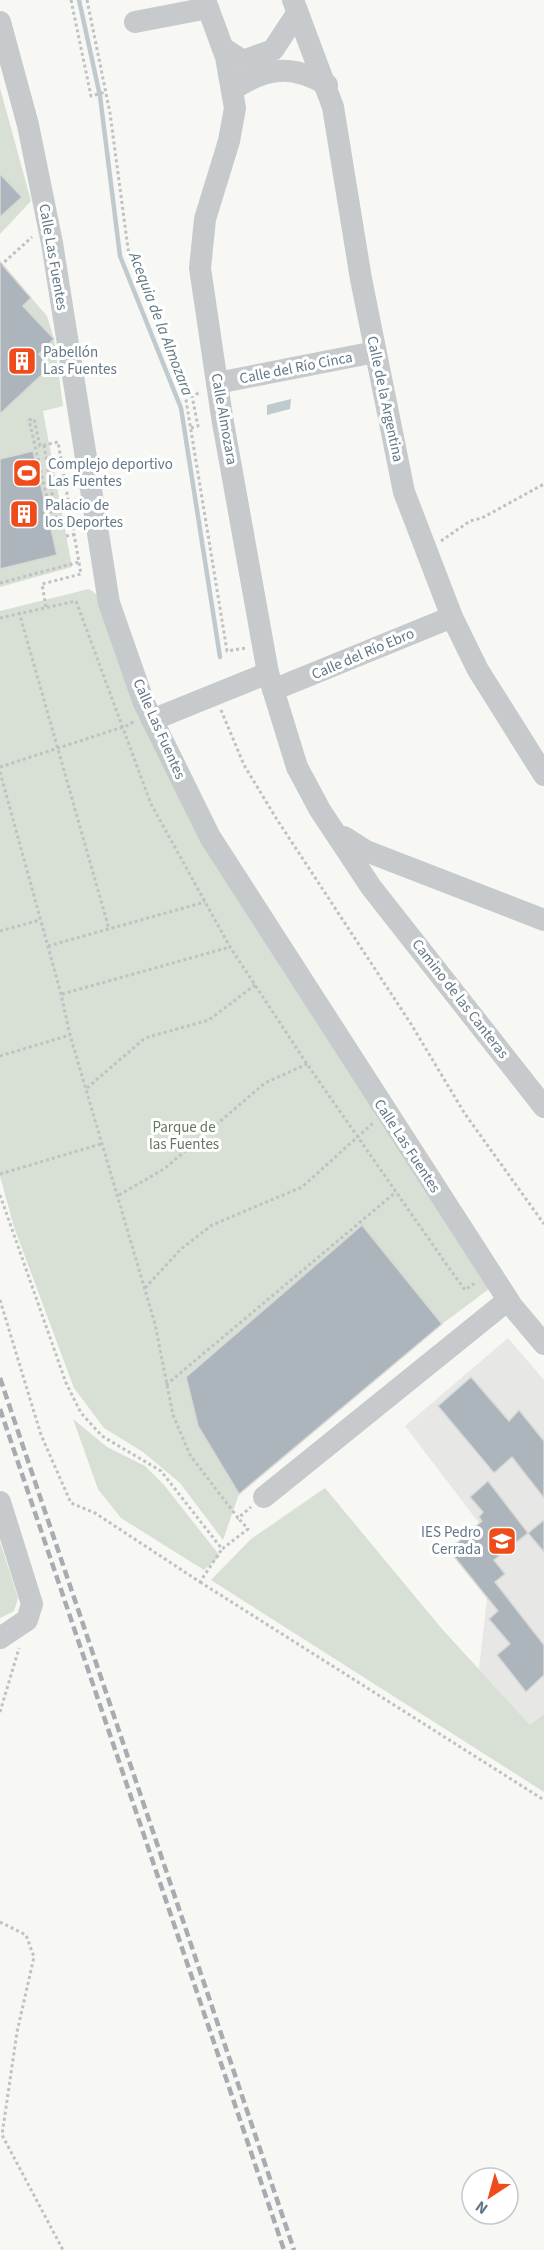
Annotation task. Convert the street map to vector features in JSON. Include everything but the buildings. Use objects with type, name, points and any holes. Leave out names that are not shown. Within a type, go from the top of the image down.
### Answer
[{"type":"street","points":[[135,22],[206,4]]},
{"type":"street","name":"Calle Almozara","points":[[206,4],[222,48],[235,108],[229,141],[205,219],[200,268],[208,388],[271,682],[297,767],[320,810],[334,830]]},
{"type":"street","points":[[222,48],[243,61],[273,50],[295,7]]},
{"type":"street","name":"Calle de la Argentina","points":[[295,7],[327,85],[333,107],[375,352],[404,492],[452,617],[478,670],[544,775]]},
{"type":"street","name":"Calle Las Fuentes","points":[[0,22],[28,125],[48,223],[108,603],[152,720],[210,837],[508,1300],[544,1344]]},
{"type":"street","points":[[232,90],[256,77],[284,70],[301,71],[327,85]]},
{"type":"street","name":"Calle del Río Cinca","points":[[208,388],[375,352]]},
{"type":"street","name":"Calle del Río Ebro","points":[[152,720],[271,682],[452,617]]},
{"type":"street","points":[[334,830],[360,848],[544,920]]},
{"type":"street","name":"Camino de las Canteras","points":[[334,830],[371,884],[544,1107]]},
{"type":"street","points":[[371,884],[383,877],[390,860]]},
{"type":"street","points":[[264,1497],[508,1300]]},
{"type":"street","points":[[0,1502],[33,1604],[27,1620],[0,1638]]},
{"type":"path","points":[[71,0],[91,96],[106,92]]},
{"type":"path","points":[[87,0],[106,92],[129,255],[186,400],[226,651],[247,648]]},
{"type":"path","points":[[0,266],[48,223]]},
{"type":"path","points":[[191,428],[198,426],[192,396],[208,388]]},
{"type":"path","points":[[44,445],[56,517],[51,519],[29,420],[34,419],[40,446],[44,445],[58,442],[76,534],[81,574],[42,584],[46,607]]},
{"type":"path","points":[[427,549],[470,522],[482,518],[544,484]]},
{"type":"path","points":[[66,536],[85,533]]},
{"type":"path","points":[[0,583],[89,560]]},
{"type":"path","points":[[0,618],[76,601],[151,804],[230,947],[307,1064],[449,1268]]},
{"type":"path","points":[[19,612],[109,929]]},
{"type":"path","points":[[219,706],[244,765],[276,819],[411,1024],[465,1114],[544,1224]]},
{"type":"path","points":[[0,767],[123,726]]},
{"type":"path","points":[[0,772],[61,994],[70,1035],[155,1324],[174,1415],[190,1455],[248,1529],[222,1549],[200,1582]]},
{"type":"path","points":[[48,946],[205,902]]},
{"type":"path","points":[[0,931],[40,920]]},
{"type":"path","points":[[61,994],[230,947]]},
{"type":"path","points":[[86,1089],[145,1038],[209,1020],[255,985]]},
{"type":"path","points":[[0,1056],[70,1035]]},
{"type":"path","points":[[118,1195],[172,1163],[196,1144],[214,1124],[265,1083],[307,1064]]},
{"type":"path","points":[[145,1288],[181,1249],[212,1225],[302,1187],[385,1112]]},
{"type":"path","points":[[0,1174],[101,1144]]},
{"type":"path","points":[[166,1385],[396,1192]]},
{"type":"path","points":[[0,1195],[66,1383],[81,1413],[102,1436],[161,1471],[222,1549]]},
{"type":"path","points":[[0,1300],[41,1435],[70,1503],[95,1513],[544,1800]]},
{"type":"path","points":[[238,1518],[264,1497]]},
{"type":"path","points":[[0,1712],[11,1669],[22,1641],[22,1623]]},
{"type":"path","points":[[0,1922],[26,1935],[34,1957],[17,2032],[2,2135],[63,2250]]},
{"type":"shaded area","points":[[291,399],[290,409],[267,415],[267,405]]},
{"type":"shaded area","name":"IES Pedro Cerrada","points":[[508,1338],[544,1380],[544,1714],[530,1726],[479,1669],[487,1598],[449,1550],[479,1523],[405,1426]]},
{"type":"green space","points":[[0,88],[31,201],[0,234]]},
{"type":"green space","name":"Complejo deportivo Las Fuentes","points":[[0,262],[47,316],[54,339],[63,406],[43,411],[72,567],[0,587]]},
{"type":"green space","name":"Parque de las Fuentes","points":[[89,589],[109,603],[159,735],[497,1283],[442,1324],[362,1226],[186,1376],[198,1426],[239,1494],[223,1540],[180,1483],[143,1452],[104,1428],[74,1388],[14,1227],[0,1176],[0,611]]},
{"type":"green space","points":[[73,1419],[107,1447],[145,1466],[164,1485],[220,1556],[204,1570],[121,1518],[98,1489]]},
{"type":"green space","points":[[325,1488],[442,1629],[530,1725],[544,1714],[544,1792],[211,1580],[251,1539]]},
{"type":"green space","points":[[0,1542],[18,1598],[14,1611],[0,1618]]},
{"type":"waterway","name":"Acequia de la Almozara","points":[[79,0],[100,96],[120,256],[181,408],[220,657]]},
{"type":"railway","points":[[0,1378],[294,2250]]},
{"type":"railway","points":[[0,1409],[284,2250]]},
{"type":"place","name":"Pabellón Las Fuentes","points":[[22,361]]},
{"type":"place","name":"Complejo deportivo Las Fuentes","points":[[27,473]]},
{"type":"place","name":"Palacio de los Deportes","points":[[24,514]]},
{"type":"place","name":"IES Pedro Cerrada","points":[[502,1541]]}]
